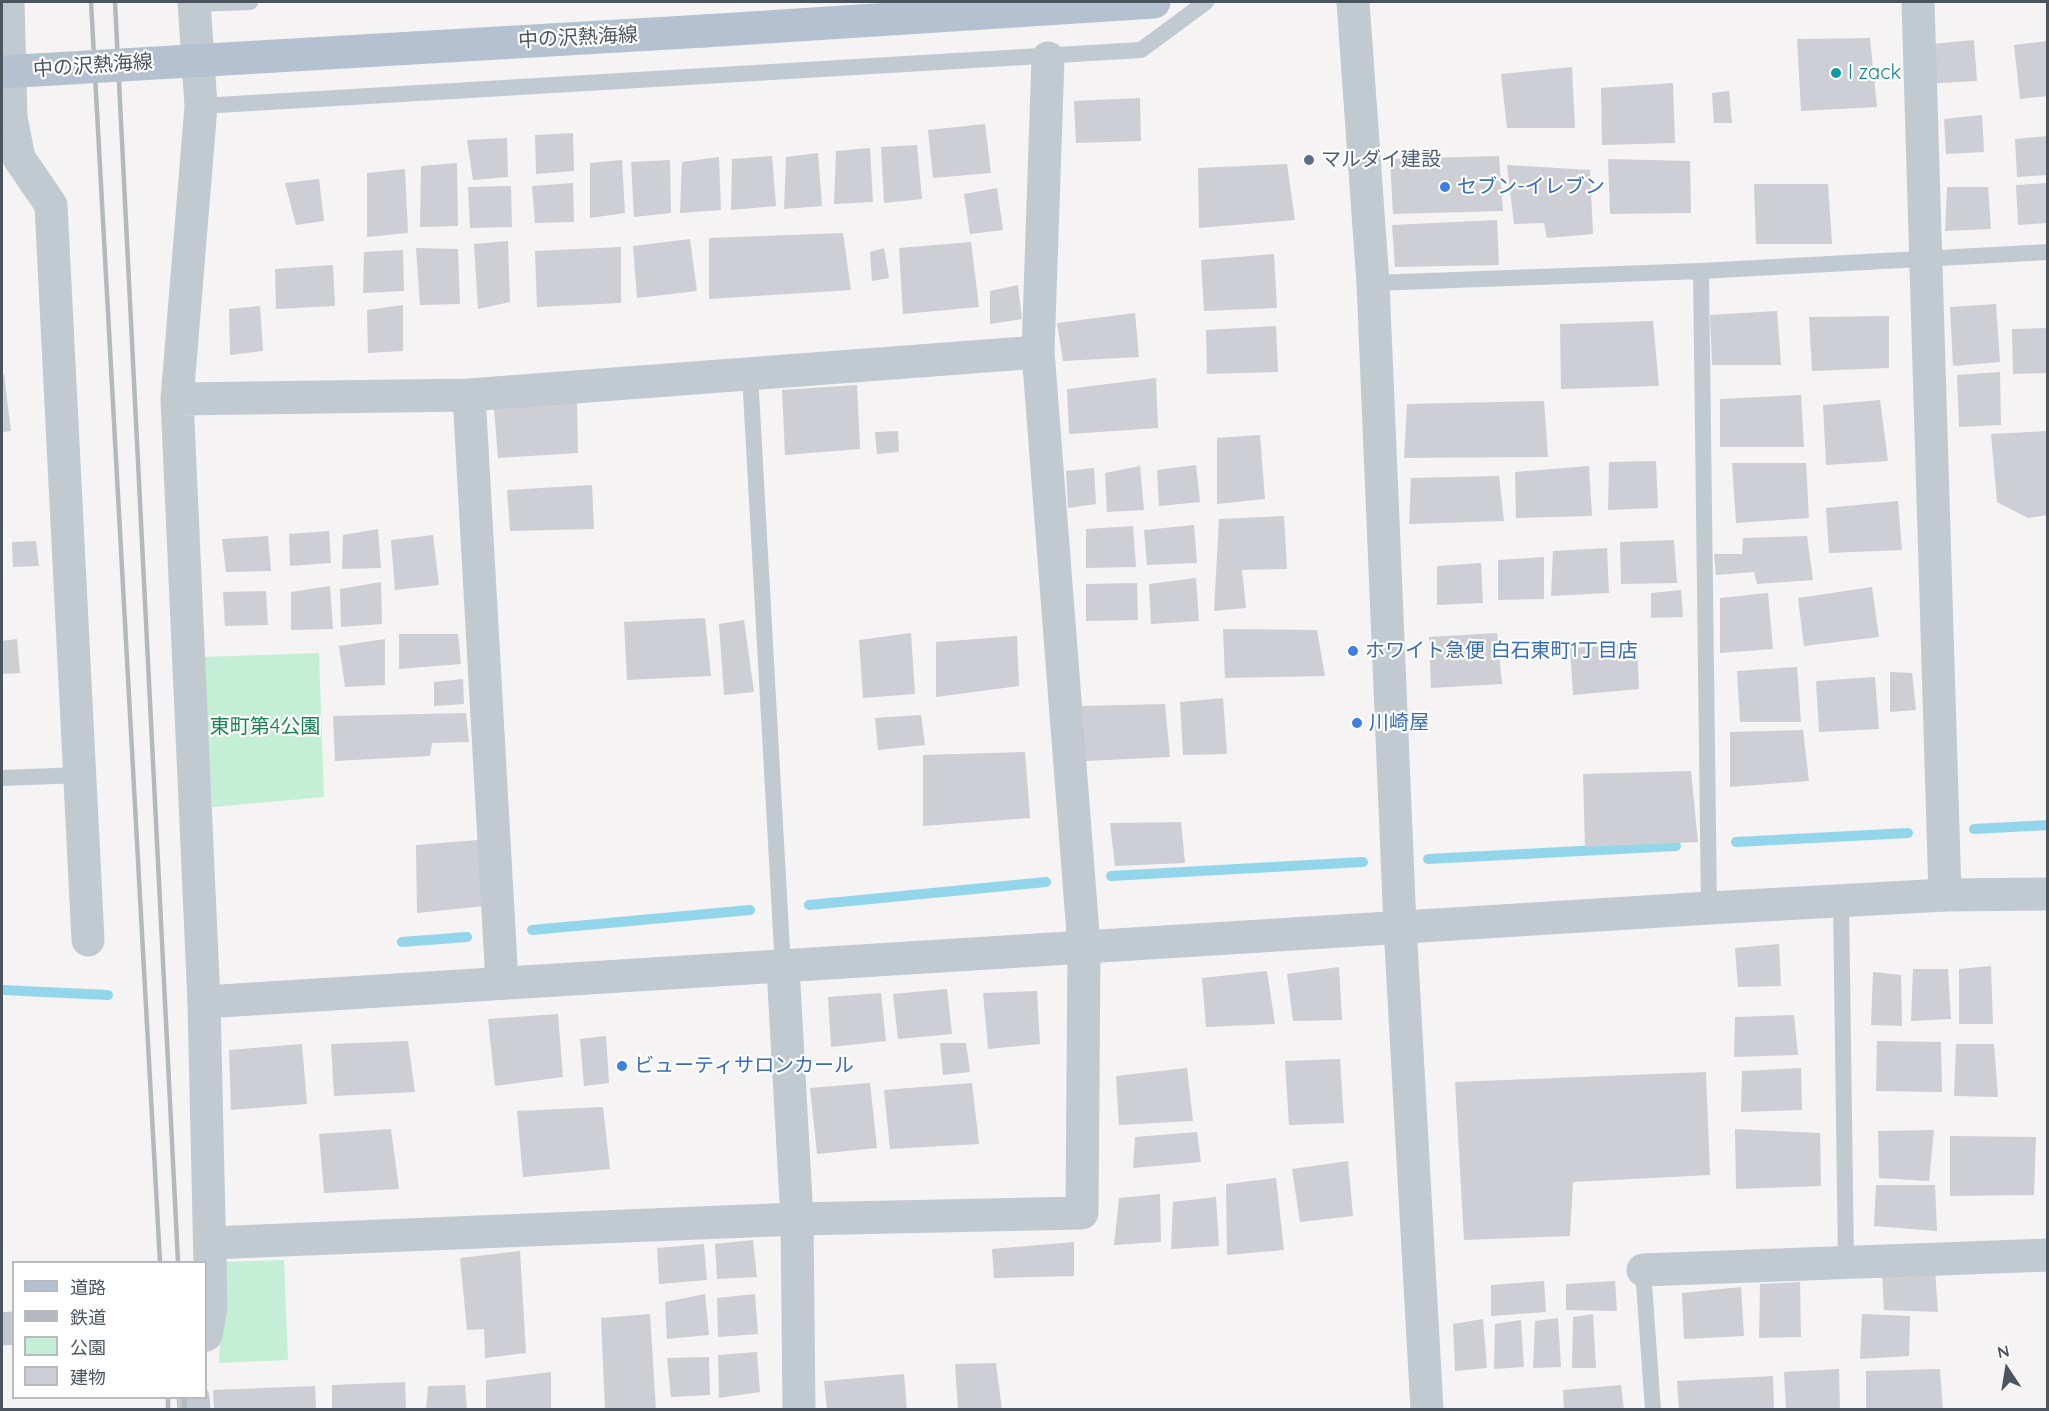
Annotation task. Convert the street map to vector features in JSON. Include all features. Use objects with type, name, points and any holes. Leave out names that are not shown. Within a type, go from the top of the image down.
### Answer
[{"type":"main road","name":"中の沢熱海線","points":[[2,72],[1154,2]]},
{"type":"street","points":[[1353,2],[1373,283],[1400,926],[1427,1410]]},
{"type":"street","points":[[1918,2],[1945,895]]},
{"type":"street","points":[[194,3],[201,106],[177,399],[204,1002],[211,1308],[207,1330]]},
{"type":"street","points":[[6,20],[6,118],[19,158],[51,204],[88,940]]},
{"type":"street","points":[[210,1243],[797,1219],[1082,1213],[1084,946],[1038,352],[1048,58]]},
{"type":"street","points":[[177,399],[470,394],[1038,352]]},
{"type":"street","points":[[470,394],[502,983]]},
{"type":"street","points":[[204,1002],[783,968],[1400,926],[1945,895],[2048,894]]},
{"type":"street","points":[[783,968],[797,1219],[800,1410]]},
{"type":"street","points":[[1643,1270],[2048,1255]]},
{"type":"lane","points":[[194,3],[250,2]]},
{"type":"lane","points":[[201,106],[1048,58],[1141,50],[1206,2]]},
{"type":"lane","points":[[1373,283],[1701,271],[2048,252]]},
{"type":"lane","points":[[1701,271],[1709,908]]},
{"type":"lane","points":[[750,374],[783,968]]},
{"type":"lane","points":[[2,778],[81,775]]},
{"type":"lane","points":[[1841,901],[1846,1263]]},
{"type":"lane","points":[[1643,1270],[1653,1410]]},
{"type":"green space","name":"東町第4公園","points":[[319,653],[324,797],[212,807],[204,657]]},
{"type":"green space","points":[[284,1260],[288,1360],[219,1363],[223,1262]]},
{"type":"building","name":"I zack","points":[[1870,38],[1877,107],[1801,111],[1797,39]]},
{"type":"building","points":[[1974,40],[1977,81],[1924,84],[1922,45]]},
{"type":"building","points":[[2048,41],[2048,96],[2020,99],[2014,45]]},
{"type":"building","points":[[1572,67],[1575,128],[1507,128],[1501,74]]},
{"type":"building","points":[[1673,83],[1675,143],[1602,145],[1601,88]]},
{"type":"building","points":[[1729,91],[1732,123],[1714,123],[1712,93]]},
{"type":"building","points":[[1140,98],[1141,141],[1076,143],[1074,101]]},
{"type":"building","points":[[1982,115],[1984,152],[1946,154],[1944,119]]},
{"type":"building","points":[[985,124],[991,173],[933,178],[928,130]]},
{"type":"building","points":[[573,133],[574,171],[536,174],[535,135]]},
{"type":"building","points":[[2048,136],[2048,175],[2017,177],[2015,139]]},
{"type":"building","points":[[507,138],[508,177],[473,180],[467,140]]},
{"type":"building","points":[[917,145],[922,199],[884,203],[881,147]]},
{"type":"building","points":[[870,148],[873,202],[834,204],[836,151]]},
{"type":"building","points":[[818,153],[822,206],[784,209],[786,157]]},
{"type":"building","points":[[772,156],[776,206],[731,210],[732,159]]},
{"type":"building","points":[[1499,156],[1503,211],[1393,214],[1390,159]]},
{"type":"building","points":[[719,157],[721,210],[680,213],[682,162]]},
{"type":"building","points":[[1608,159],[1690,161],[1691,213],[1610,214]]},
{"type":"building","points":[[622,160],[625,213],[590,218],[590,163]]},
{"type":"building","points":[[670,160],[671,213],[634,217],[631,162]]},
{"type":"building","points":[[457,163],[458,226],[420,227],[421,166]]},
{"type":"building","points":[[1287,164],[1295,220],[1199,228],[1198,168]]},
{"type":"building","points":[[1507,165],[1590,170],[1593,234],[1547,238],[1544,223],[1514,224]]},
{"type":"building","points":[[405,169],[408,233],[367,237],[367,173]]},
{"type":"building","points":[[319,179],[324,221],[296,225],[285,183]]},
{"type":"building","points":[[573,183],[574,222],[535,223],[532,186]]},
{"type":"building","points":[[2048,183],[2048,223],[2018,225],[2016,185]]},
{"type":"building","points":[[1754,184],[1828,184],[1832,244],[1756,244]]},
{"type":"building","points":[[511,186],[512,227],[470,228],[468,187]]},
{"type":"building","points":[[1947,187],[1988,187],[1991,229],[1945,231]]},
{"type":"building","points":[[997,188],[1003,230],[970,234],[964,194]]},
{"type":"building","points":[[1497,220],[1499,265],[1395,267],[1392,225]]},
{"type":"building","points":[[843,233],[851,290],[709,299],[709,238]]},
{"type":"building","points":[[690,239],[697,291],[637,298],[633,246]]},
{"type":"building","points":[[508,241],[510,302],[478,309],[474,244]]},
{"type":"building","points":[[971,242],[979,307],[903,314],[899,248]]},
{"type":"building","points":[[621,247],[621,303],[537,307],[535,251]]},
{"type":"building","points":[[416,248],[458,249],[460,304],[420,305]]},
{"type":"building","points":[[884,248],[889,278],[872,281],[870,252]]},
{"type":"building","points":[[403,250],[404,291],[363,293],[364,252]]},
{"type":"building","points":[[1274,254],[1277,308],[1204,311],[1201,260]]},
{"type":"building","points":[[333,265],[335,306],[276,309],[275,269]]},
{"type":"building","points":[[1018,285],[1022,319],[990,324],[990,291]]},
{"type":"building","points":[[1996,304],[2000,362],[1953,366],[1950,307]]},
{"type":"building","points":[[403,305],[403,351],[368,353],[367,310]]},
{"type":"building","points":[[260,306],[263,351],[230,355],[229,309]]},
{"type":"building","points":[[1777,311],[1781,365],[1712,365],[1710,315]]},
{"type":"building","points":[[1135,313],[1139,357],[1063,361],[1057,323]]},
{"type":"building","points":[[1889,316],[1889,368],[1812,371],[1809,317]]},
{"type":"building","points":[[1653,321],[1659,386],[1561,389],[1560,324]]},
{"type":"building","points":[[1276,326],[1278,372],[1207,374],[1206,330]]},
{"type":"building","points":[[2048,328],[2048,373],[2013,374],[2012,329]]},
{"type":"building","points":[[2000,372],[2001,425],[1959,427],[1957,375]]},
{"type":"building","points":[[2,374],[4,374],[11,431],[2,432]]},
{"type":"building","points":[[1156,378],[1158,428],[1069,434],[1067,389]]},
{"type":"building","points":[[857,385],[860,449],[785,455],[782,390]]},
{"type":"building","points":[[1801,395],[1804,447],[1720,447],[1720,399]]},
{"type":"building","points":[[577,399],[578,453],[498,458],[494,409]]},
{"type":"building","points":[[1880,400],[1888,461],[1826,465],[1823,405]]},
{"type":"building","points":[[1544,401],[1548,457],[1404,458],[1407,404]]},
{"type":"building","points":[[898,431],[899,452],[877,454],[875,432]]},
{"type":"building","points":[[2048,431],[2048,515],[2028,518],[1997,502],[1991,434]]},
{"type":"building","points":[[1260,435],[1265,499],[1217,504],[1217,438]]},
{"type":"building","points":[[1656,461],[1658,508],[1608,510],[1609,462]]},
{"type":"building","points":[[1732,463],[1806,463],[1809,518],[1736,523]]},
{"type":"building","points":[[1196,465],[1200,502],[1159,506],[1157,470]]},
{"type":"building","points":[[1140,466],[1144,510],[1107,512],[1105,473]]},
{"type":"building","points":[[1589,466],[1592,516],[1516,518],[1515,472]]},
{"type":"building","points":[[1094,468],[1096,504],[1068,508],[1066,471]]},
{"type":"building","points":[[1499,476],[1504,521],[1409,524],[1411,478]]},
{"type":"building","points":[[592,485],[594,529],[510,531],[507,490]]},
{"type":"building","points":[[1898,501],[1902,550],[1829,553],[1826,508]]},
{"type":"building","points":[[1284,516],[1287,569],[1242,570],[1246,608],[1214,611],[1219,519]]},
{"type":"building","points":[[1194,525],[1197,563],[1147,565],[1144,530]]},
{"type":"building","points":[[1133,526],[1136,567],[1086,568],[1086,529]]},
{"type":"building","points":[[378,529],[381,568],[342,569],[343,535]]},
{"type":"building","points":[[329,531],[331,563],[290,566],[289,534]]},
{"type":"building","points":[[433,535],[439,585],[395,590],[391,540]]},
{"type":"building","points":[[268,536],[271,571],[226,572],[222,539]]},
{"type":"building","points":[[1807,536],[1813,580],[1757,584],[1754,572],[1716,575],[1714,554],[1742,554],[1743,538]]},
{"type":"building","points":[[1674,540],[1677,583],[1621,584],[1620,542]]},
{"type":"building","points":[[36,541],[39,566],[13,567],[12,542]]},
{"type":"building","points":[[1607,548],[1609,593],[1551,596],[1553,551]]},
{"type":"building","points":[[1544,557],[1544,599],[1498,600],[1498,560]]},
{"type":"building","points":[[1481,563],[1483,603],[1437,605],[1437,566]]},
{"type":"building","points":[[1196,578],[1199,621],[1151,624],[1149,584]]},
{"type":"building","points":[[381,582],[382,624],[341,627],[340,589]]},
{"type":"building","points":[[1137,583],[1138,620],[1086,621],[1086,584]]},
{"type":"building","points":[[330,586],[333,629],[291,630],[291,592]]},
{"type":"building","points":[[1872,587],[1879,637],[1804,646],[1798,598]]},
{"type":"building","points":[[1681,590],[1683,617],[1651,618],[1651,593]]},
{"type":"building","points":[[266,591],[268,625],[225,626],[223,592]]},
{"type":"building","points":[[1768,593],[1773,649],[1720,653],[1720,598]]},
{"type":"building","points":[[705,618],[711,676],[627,680],[624,622]]},
{"type":"building","points":[[744,620],[754,692],[724,695],[719,624]]},
{"type":"building","points":[[1223,629],[1317,630],[1325,676],[1225,678]]},
{"type":"building","points":[[911,633],[915,694],[863,698],[859,640]]},
{"type":"building","points":[[1497,633],[1502,684],[1431,688],[1429,637]]},
{"type":"building","points":[[399,634],[458,634],[461,664],[399,669]]},
{"type":"building","points":[[1017,636],[1019,686],[936,697],[936,642]]},
{"type":"building","points":[[17,639],[20,673],[2,674],[2,641]]},
{"type":"building","points":[[385,639],[385,685],[345,687],[339,646]]},
{"type":"building","points":[[1637,644],[1639,689],[1573,695],[1570,648]]},
{"type":"building","points":[[1797,667],[1801,722],[1740,722],[1737,671]]},
{"type":"building","points":[[1890,672],[1912,673],[1916,710],[1890,712]]},
{"type":"building","points":[[1875,677],[1879,729],[1819,732],[1816,681]]},
{"type":"building","points":[[463,679],[464,704],[434,706],[434,682]]},
{"type":"building","points":[[1223,698],[1227,754],[1183,755],[1180,702]]},
{"type":"building","points":[[1165,704],[1170,757],[1086,761],[1081,706]]},
{"type":"building","points":[[466,713],[469,742],[432,743],[430,756],[335,761],[333,716]]},
{"type":"building","points":[[921,715],[925,745],[878,750],[875,718]]},
{"type":"building","points":[[1803,730],[1809,781],[1730,787],[1730,732]]},
{"type":"building","points":[[1025,752],[1030,818],[923,826],[923,755]]},
{"type":"building","points":[[1691,771],[1698,842],[1585,847],[1583,774]]},
{"type":"building","points":[[1181,822],[1185,863],[1115,866],[1110,823]]},
{"type":"building","points":[[478,840],[485,906],[417,913],[416,845]]},
{"type":"building","points":[[1779,944],[1781,986],[1738,987],[1735,948]]},
{"type":"building","points":[[1991,966],[1993,1024],[1959,1024],[1959,969]]},
{"type":"building","points":[[1339,967],[1342,1020],[1293,1021],[1287,974]]},
{"type":"building","points":[[1913,969],[1948,969],[1951,1019],[1911,1021]]},
{"type":"building","points":[[1267,971],[1275,1024],[1206,1027],[1202,978]]},
{"type":"building","points":[[1873,972],[1901,975],[1902,1026],[1871,1025]]},
{"type":"building","points":[[947,989],[952,1034],[898,1039],[893,994]]},
{"type":"building","points":[[1037,991],[1040,1044],[988,1049],[983,993]]},
{"type":"building","points":[[881,993],[886,1041],[831,1047],[828,997]]},
{"type":"building","points":[[558,1014],[563,1077],[495,1086],[488,1019]]},
{"type":"building","points":[[1794,1015],[1798,1055],[1734,1057],[1735,1017]]},
{"type":"building","points":[[606,1036],[609,1083],[584,1086],[580,1039]]},
{"type":"building","points":[[408,1041],[415,1092],[334,1096],[331,1044]]},
{"type":"building","points":[[1877,1041],[1941,1042],[1942,1092],[1876,1091]]},
{"type":"building","points":[[940,1043],[966,1043],[970,1072],[943,1075]]},
{"type":"building","points":[[302,1044],[307,1104],[231,1110],[229,1050]]},
{"type":"building","points":[[1956,1044],[1994,1044],[1998,1097],[1954,1096]]},
{"type":"building","points":[[1340,1059],[1344,1123],[1289,1125],[1285,1061]]},
{"type":"building","points":[[1187,1068],[1193,1121],[1119,1125],[1116,1076]]},
{"type":"building","points":[[1801,1068],[1802,1110],[1741,1112],[1742,1071]]},
{"type":"building","points":[[1706,1072],[1710,1175],[1573,1182],[1570,1236],[1464,1240],[1455,1082]]},
{"type":"building","points":[[870,1083],[877,1148],[817,1154],[810,1088]]},
{"type":"building","points":[[972,1083],[979,1144],[890,1149],[884,1090]]},
{"type":"building","points":[[603,1107],[610,1169],[523,1177],[517,1111]]},
{"type":"building","points":[[391,1129],[399,1189],[324,1193],[319,1134]]},
{"type":"building","points":[[1735,1129],[1820,1133],[1821,1186],[1736,1189]]},
{"type":"building","points":[[1934,1130],[1929,1181],[1879,1178],[1878,1131]]},
{"type":"building","points":[[1197,1132],[1201,1162],[1133,1168],[1135,1137]]},
{"type":"building","points":[[1950,1136],[2036,1137],[2034,1195],[1950,1196]]},
{"type":"building","points":[[1348,1161],[1353,1216],[1300,1222],[1292,1169]]},
{"type":"building","points":[[1276,1178],[1284,1250],[1227,1255],[1226,1184]]},
{"type":"building","points":[[1876,1185],[1935,1185],[1937,1231],[1874,1226]]},
{"type":"building","points":[[1160,1194],[1161,1242],[1114,1245],[1119,1198]]},
{"type":"building","points":[[1216,1197],[1219,1246],[1171,1249],[1173,1202]]},
{"type":"building","points":[[753,1240],[757,1277],[717,1279],[715,1244]]},
{"type":"building","points":[[1074,1242],[1074,1276],[994,1278],[992,1249]]},
{"type":"building","points":[[704,1244],[707,1280],[659,1284],[657,1248]]},
{"type":"building","points":[[520,1251],[526,1353],[485,1358],[484,1329],[467,1330],[460,1258]]},
{"type":"building","points":[[1935,1269],[1938,1312],[1884,1310],[1882,1273]]},
{"type":"building","points":[[1544,1281],[1546,1312],[1491,1316],[1491,1285]]},
{"type":"building","points":[[1615,1281],[1617,1311],[1566,1310],[1566,1284]]},
{"type":"building","points":[[1800,1282],[1801,1337],[1759,1338],[1760,1284]]},
{"type":"building","points":[[1741,1287],[1744,1336],[1684,1339],[1682,1293]]},
{"type":"building","points":[[705,1294],[709,1335],[667,1339],[665,1302]]},
{"type":"building","points":[[755,1294],[758,1334],[718,1337],[717,1298]]},
{"type":"building","points":[[650,1314],[656,1410],[605,1410],[601,1318]]},
{"type":"building","points":[[1593,1314],[1596,1368],[1572,1368],[1573,1317]]},
{"type":"building","points":[[1862,1314],[1910,1316],[1909,1356],[1860,1359]]},
{"type":"building","points":[[1558,1318],[1561,1367],[1533,1368],[1535,1321]]},
{"type":"building","points":[[1483,1319],[1487,1368],[1455,1371],[1453,1324]]},
{"type":"building","points":[[1521,1320],[1524,1367],[1494,1369],[1495,1324]]},
{"type":"building","points":[[757,1352],[760,1392],[719,1398],[718,1355]]},
{"type":"building","points":[[709,1357],[710,1395],[671,1397],[667,1358]]},
{"type":"building","points":[[996,1363],[1002,1410],[958,1410],[955,1364]]},
{"type":"building","points":[[1839,1369],[1840,1410],[1786,1410],[1784,1372]]},
{"type":"building","points":[[1940,1369],[1943,1410],[1866,1410],[1866,1371]]},
{"type":"building","points":[[551,1372],[551,1410],[486,1410],[486,1380]]},
{"type":"building","points":[[904,1374],[907,1410],[827,1410],[824,1381]]},
{"type":"building","points":[[1773,1376],[1774,1410],[1679,1410],[1677,1381]]},
{"type":"building","points":[[405,1382],[406,1410],[332,1410],[332,1385]]},
{"type":"building","points":[[465,1385],[467,1410],[426,1410],[428,1386]]},
{"type":"building","points":[[1621,1385],[1624,1410],[1564,1410],[1563,1390]]},
{"type":"building","points":[[315,1386],[316,1410],[214,1410],[213,1390]]},
{"type":"waterway","points":[[1974,829],[2048,825]]},
{"type":"waterway","points":[[1736,842],[1908,833]]},
{"type":"waterway","points":[[1428,859],[1676,846]]},
{"type":"waterway","points":[[1111,876],[1363,862]]},
{"type":"waterway","points":[[809,905],[1046,882]]},
{"type":"waterway","points":[[532,930],[750,910]]},
{"type":"waterway","points":[[402,942],[467,937]]},
{"type":"waterway","points":[[2,990],[108,995]]},
{"type":"railway","points":[[91,2],[160,1261]]},
{"type":"railway","points":[[115,2],[178,1261]]},
{"type":"railway","points":[[168,1399],[168,1410]]},
{"type":"railway","points":[[184,1399],[185,1410]]},
{"type":"place","name":"I zack","points":[[1836,73]]},
{"type":"place","name":"マルダイ建設","points":[[1309,160]]},
{"type":"place","name":"セブン-イレブン","points":[[1445,187]]},
{"type":"place","name":"ホワイト急便 白石東町1丁目店","points":[[1353,651]]},
{"type":"place","name":"川崎屋","points":[[1357,723]]},
{"type":"place","name":"ビューティサロンカール","points":[[622,1066]]}]
